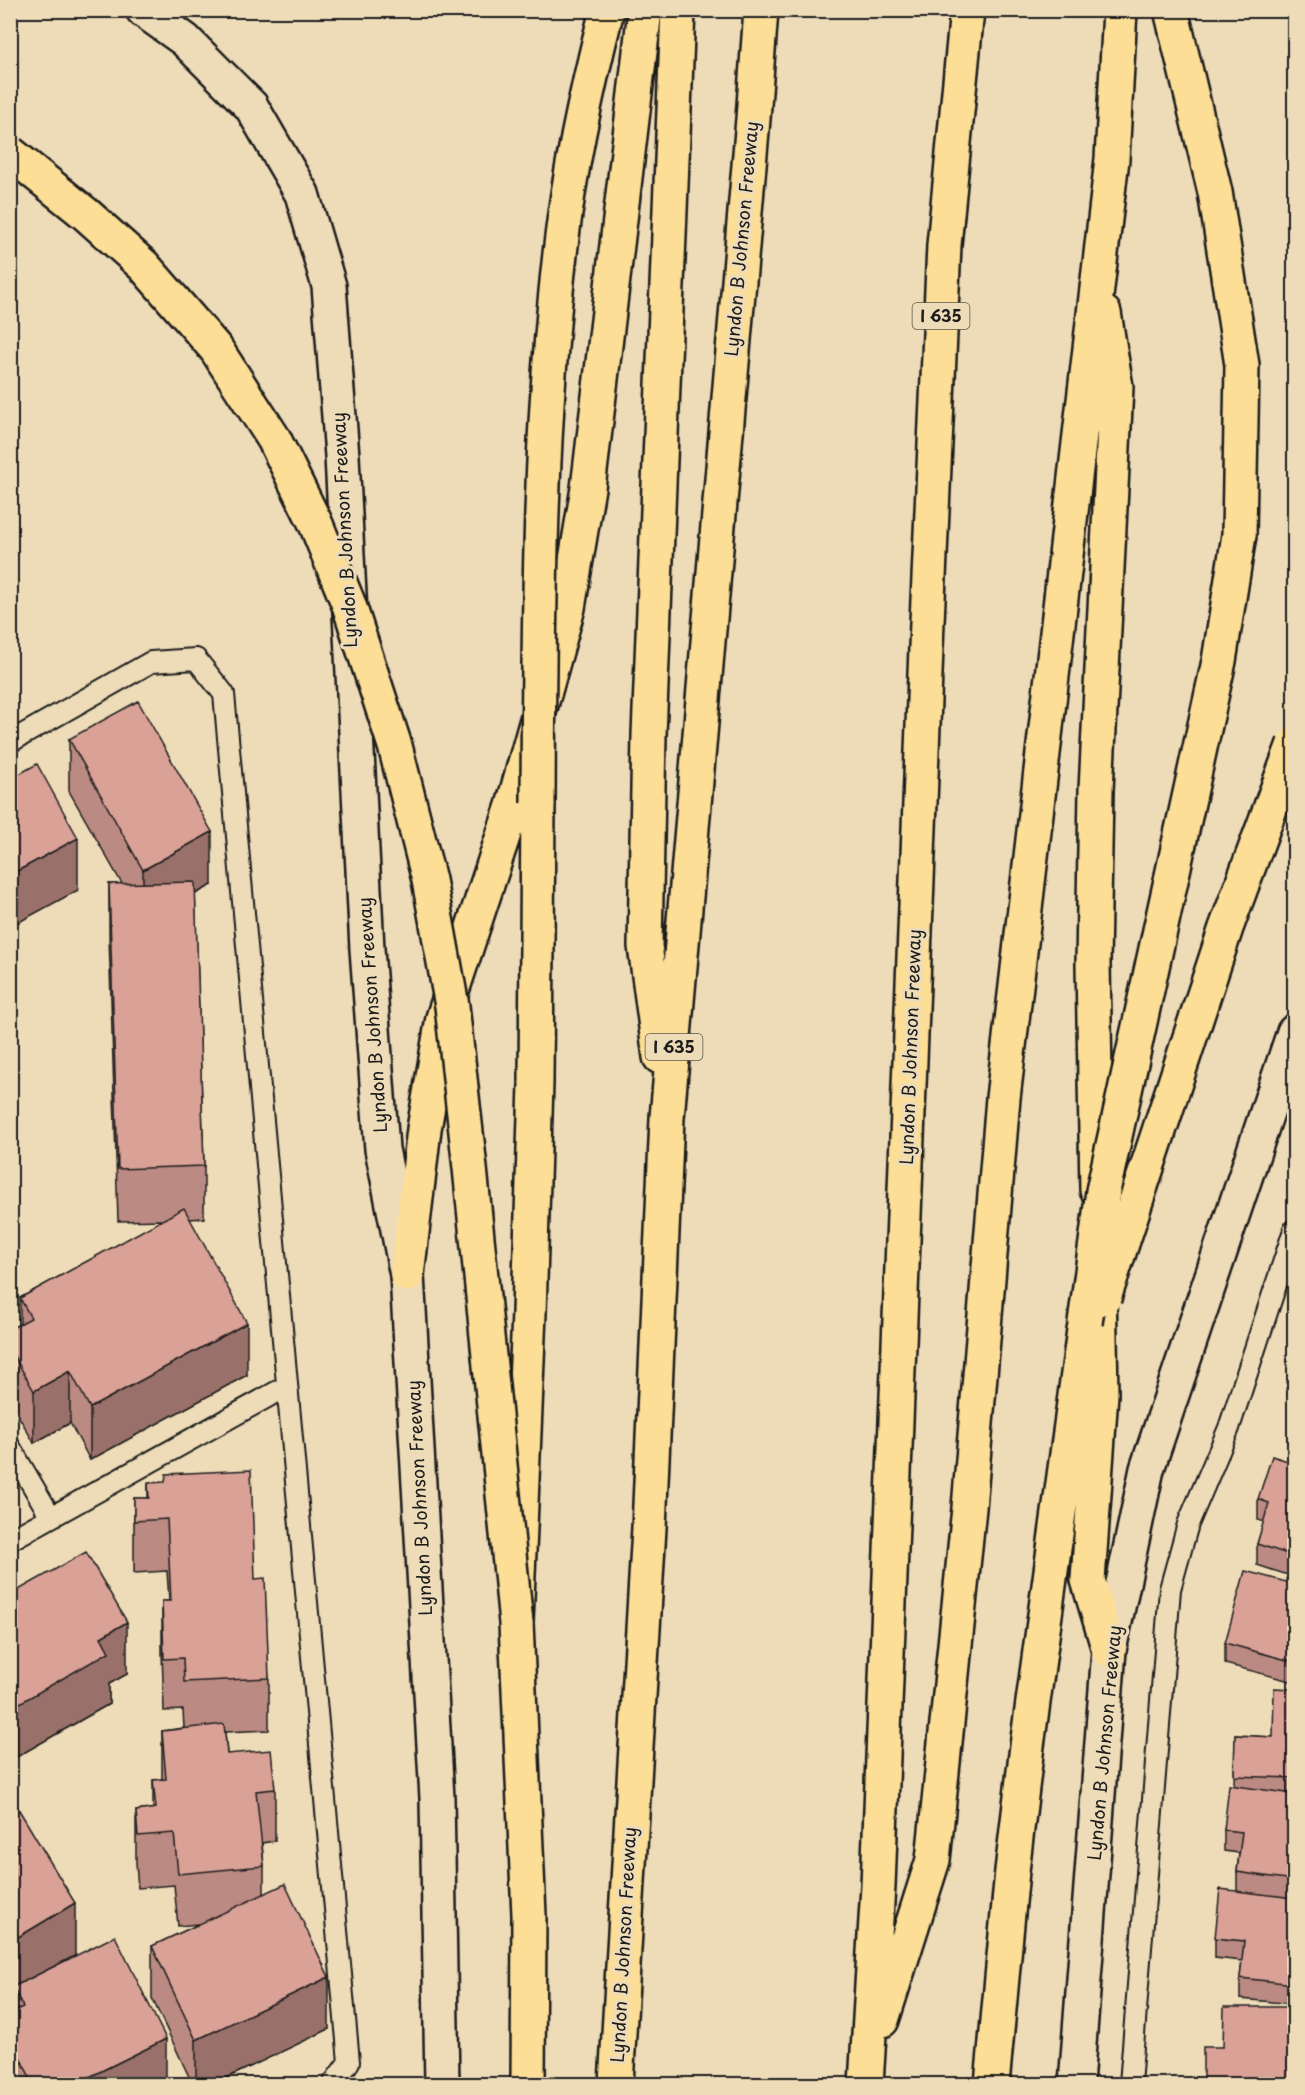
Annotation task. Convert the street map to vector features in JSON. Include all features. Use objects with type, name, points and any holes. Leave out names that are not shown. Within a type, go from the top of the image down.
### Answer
[{"type":"highway","points":[[516,1623],[535,1117],[540,591],[549,367],[562,236],[576,143],[606,10]]},
{"type":"highway","points":[[407,1275],[424,1129],[443,1018],[513,806],[568,608],[588,488],[645,10]]},
{"type":"highway","points":[[668,1118],[645,946],[650,735],[678,10]]},
{"type":"highway","name":"Lyndon B Johnson Freeway","points":[[616,2085],[649,1528],[668,1118],[761,10]]},
{"type":"highway","name":"Lyndon B Johnson Freeway","points":[[867,2075],[878,1886],[944,245],[967,10]]},
{"type":"highway","points":[[867,2075],[933,1860],[969,1508],[1003,1098],[1112,159],[1120,10]]},
{"type":"highway","points":[[992,2085],[1012,1871],[1071,1417],[1090,1325],[1103,1191],[1219,661],[1239,535],[1242,366],[1215,192],[1171,10]]},
{"type":"highway","points":[[10,153],[87,215],[144,266],[216,349],[274,439],[315,522],[349,605],[396,746],[429,880],[452,1006],[516,1623],[529,1915],[528,2085]]},
{"type":"highway","points":[[1098,276],[1116,387],[1096,790],[1093,964],[1101,1394],[1088,1580],[1109,1650]]},
{"type":"highway","points":[[1090,1325],[1108,1285],[1226,928],[1294,744]]},
{"type":"main road","name":"Lyndon B Johnson Freeway","points":[[143,10],[185,40],[251,106],[302,194],[329,286],[342,456],[367,949],[382,1149],[407,1275],[437,1798],[442,2085]]},
{"type":"main road","name":"Lyndon B Johnson Freeway","points":[[1076,2085],[1109,1650],[1147,1469],[1294,1032]]},
{"type":"lane","points":[[10,742],[151,662],[196,659],[224,694],[349,2062],[333,2085]]},
{"type":"lane","points":[[1130,2085],[1170,1589],[1188,1524],[1229,1428],[1294,1230]]},
{"type":"lane","points":[[10,1540],[287,1386]]},
{"type":"lane","points":[[10,1447],[51,1517]]},
{"type":"building","points":[[138,701],[212,832],[143,870],[69,739]]},
{"type":"building","points":[[37,764],[78,838],[10,875],[10,779]]},
{"type":"building","points":[[195,882],[204,1166],[118,1169],[109,884]]},
{"type":"building","points":[[184,1208],[247,1323],[90,1408],[70,1371],[34,1391],[10,1349],[10,1329],[31,1318],[20,1298]]},
{"type":"building","points":[[1272,1456],[1294,1463],[1294,1556],[1257,1544],[1269,1503],[1258,1499]]},
{"type":"building","points":[[251,1470],[255,1579],[265,1578],[269,1678],[184,1682],[183,1658],[164,1659],[162,1601],[171,1601],[167,1519],[134,1521],[134,1498],[149,1498],[148,1483],[165,1482],[166,1474]]},
{"type":"building","points":[[86,1552],[127,1622],[101,1637],[109,1652],[13,1707],[10,1703],[10,1584],[15,1592]]},
{"type":"building","points":[[1245,1571],[1294,1584],[1294,1662],[1225,1643]]},
{"type":"building","points":[[1274,1688],[1294,1689],[1294,1778],[1234,1776],[1235,1735],[1273,1737]]},
{"type":"building","points":[[224,1724],[227,1754],[271,1750],[275,1789],[256,1791],[264,1866],[178,1874],[174,1833],[138,1836],[136,1811],[156,1808],[153,1780],[166,1779],[162,1731]]},
{"type":"building","points":[[1229,1785],[1294,1794],[1294,1880],[1237,1872],[1242,1832],[1224,1830]]},
{"type":"building","points":[[10,1795],[75,1903],[10,1942]]},
{"type":"building","points":[[285,1884],[329,1977],[196,2040],[152,1946]]},
{"type":"building","points":[[1220,1889],[1294,1898],[1294,1984],[1240,1978],[1244,1941],[1215,1938]]},
{"type":"building","points":[[115,1936],[166,2039],[73,2085],[34,2085],[10,2038],[10,2013],[23,2007],[13,1987]]},
{"type":"building","points":[[1224,2007],[1294,2007],[1294,2085],[1203,2085],[1203,2047],[1223,2047]]}]
